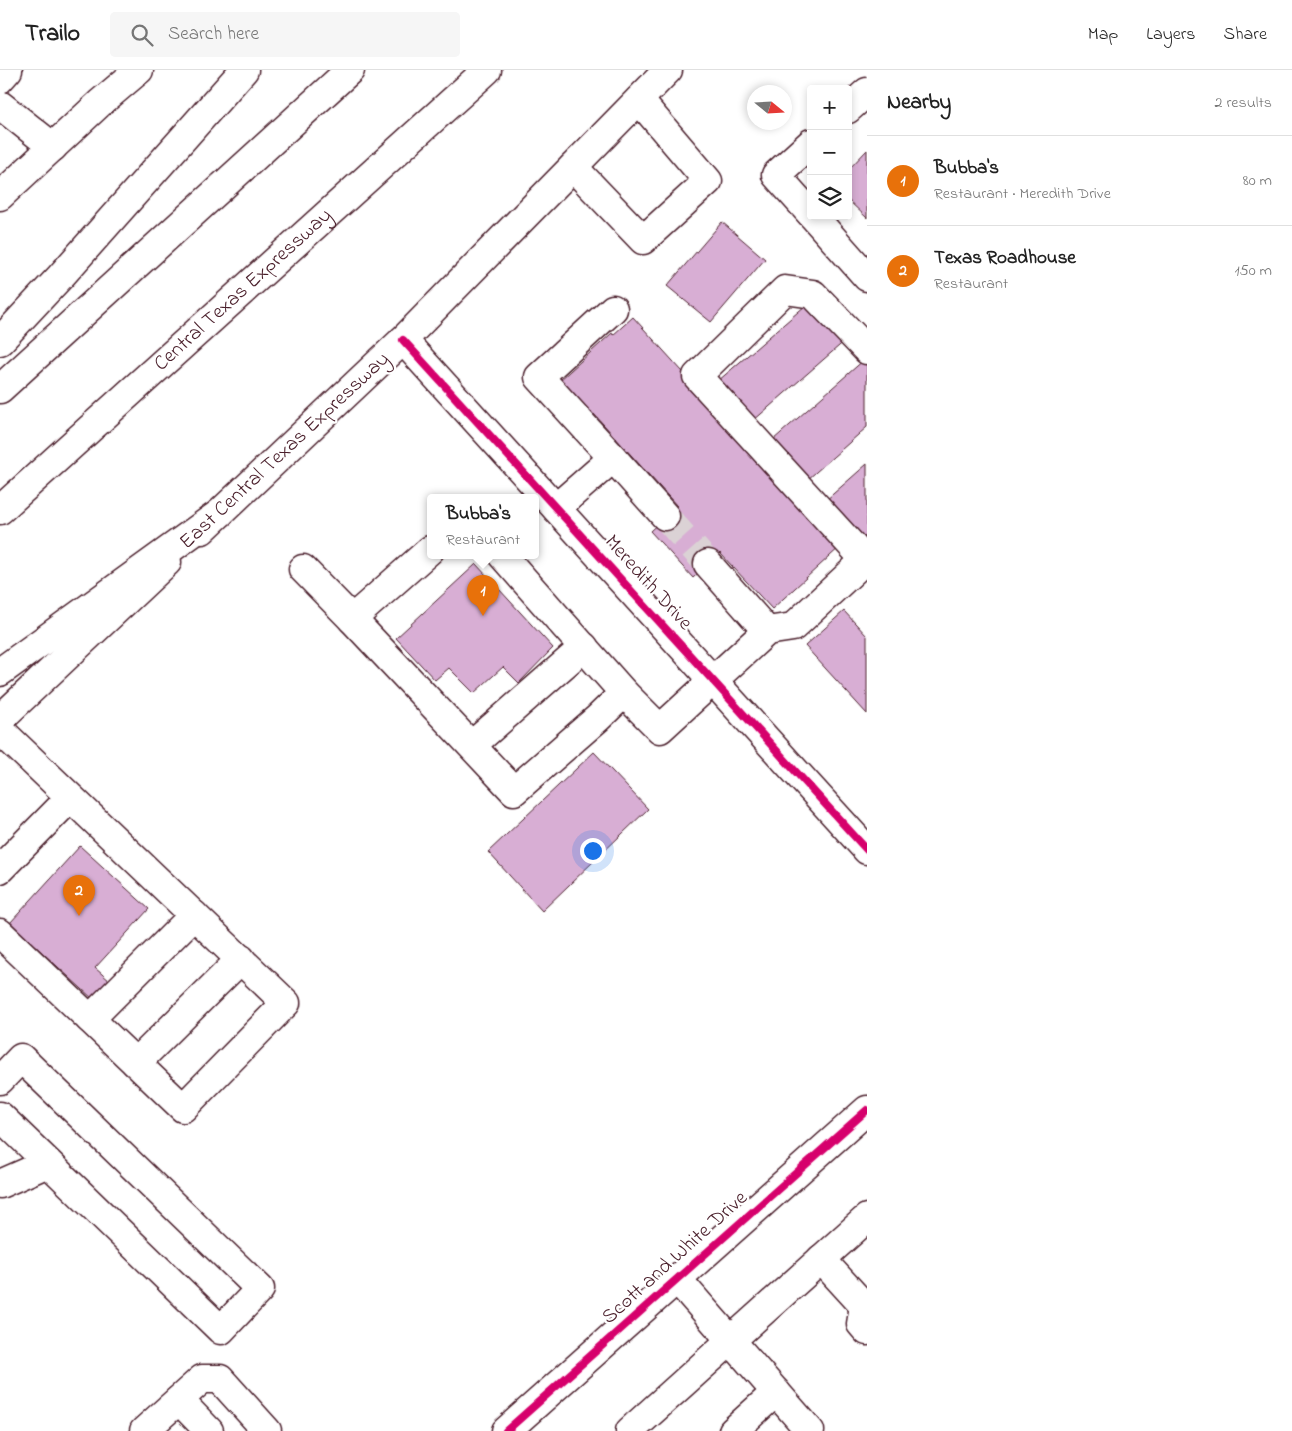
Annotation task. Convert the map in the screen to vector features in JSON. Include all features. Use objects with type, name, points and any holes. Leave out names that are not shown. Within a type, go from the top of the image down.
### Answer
[{"type":"main road","points":[[0,79],[8,70]]},
{"type":"main road","points":[[0,196],[100,103],[139,70]]},
{"type":"main road","points":[[0,341],[60,277],[244,70]]},
{"type":"main road","points":[[0,389],[350,70]]},
{"type":"main road","name":"Central Texas Expressway","points":[[0,510],[487,70]]},
{"type":"main road","name":"East Central Texas Expressway","points":[[0,719],[403,340],[668,70]]},
{"type":"main road","points":[[852,105],[867,92]]},
{"type":"main road","points":[[573,167],[644,240],[708,181],[639,100]]},
{"type":"main road","points":[[0,105],[53,147]]},
{"type":"main road","points":[[807,147],[776,175],[807,209]]},
{"type":"main road","points":[[816,220],[867,277]]},
{"type":"main road","points":[[506,559],[624,693],[660,729],[767,630],[793,627],[866,560],[697,376],[785,290],[813,294],[867,350]]},
{"type":"main road","points":[[613,309],[539,378],[665,516]]},
{"type":"main road","name":"Meredith Drive","points":[[403,340],[530,491]]},
{"type":"main road","points":[[556,508],[613,458]]},
{"type":"main road","name":"Meredith Drive","points":[[539,497],[556,508],[867,850]]},
{"type":"main road","points":[[0,672],[220,513]]},
{"type":"main road","points":[[352,619],[427,553]]},
{"type":"main road","points":[[708,564],[767,630]]},
{"type":"main road","points":[[303,569],[514,791],[624,693]]},
{"type":"main road","points":[[472,746],[584,647]]},
{"type":"main road","points":[[0,730],[286,1002],[183,1108],[0,933]]},
{"type":"main road","points":[[0,869],[70,798]]},
{"type":"main road","points":[[90,1019],[194,914]]},
{"type":"main road","points":[[136,1063],[241,959]]},
{"type":"main road","points":[[0,1080],[21,1058],[260,1289],[221,1330],[0,1116]]},
{"type":"main road","name":"Scott and White Drive","points":[[506,1431],[867,1110]]},
{"type":"main road","points":[[0,1184],[48,1163]]},
{"type":"main road","points":[[630,1431],[867,1218]]},
{"type":"main road","points":[[821,1259],[866,1314]]},
{"type":"main road","points":[[677,1279],[810,1431]]},
{"type":"main road","points":[[144,1431],[202,1379],[220,1379],[267,1431]]},
{"type":"main road","points":[[733,1431],[776,1392]]},
{"type":"main road","points":[[179,1400],[209,1431]]},
{"type":"building","points":[[867,150],[867,218],[852,204],[852,166]]},
{"type":"building","points":[[722,222],[765,259],[711,322],[667,286]]},
{"type":"building","points":[[813,299],[847,339],[753,421],[718,381]]},
{"type":"building","points":[[633,317],[841,546],[772,609],[720,553],[693,578],[650,531],[677,506],[594,414],[592,416],[560,380],[612,333],[613,335]]},
{"type":"building","points":[[865,359],[867,361],[867,427],[807,480],[773,440]]},
{"type":"building","points":[[867,464],[867,535],[859,542],[825,501]]},
{"type":"building","points":[[476,564],[553,648],[519,683],[503,667],[474,693],[449,668],[435,680],[396,638]]},
{"type":"building","points":[[844,611],[867,636],[867,714],[805,646]]},
{"type":"building","points":[[594,752],[648,809],[542,911],[488,852]]},
{"type":"building","points":[[80,846],[149,909],[95,968],[110,981],[94,1000],[10,923]]},
{"type":"tunnel","points":[[665,516],[708,564]]},
{"type":"cycle path","points":[[403,340],[867,850]]},
{"type":"cycle path","points":[[506,1431],[867,1110]]},
{"type":"place","name":"Bubba's","points":[[483,616]]},
{"type":"place","name":"Texas Roadhouse","points":[[79,916]]}]
